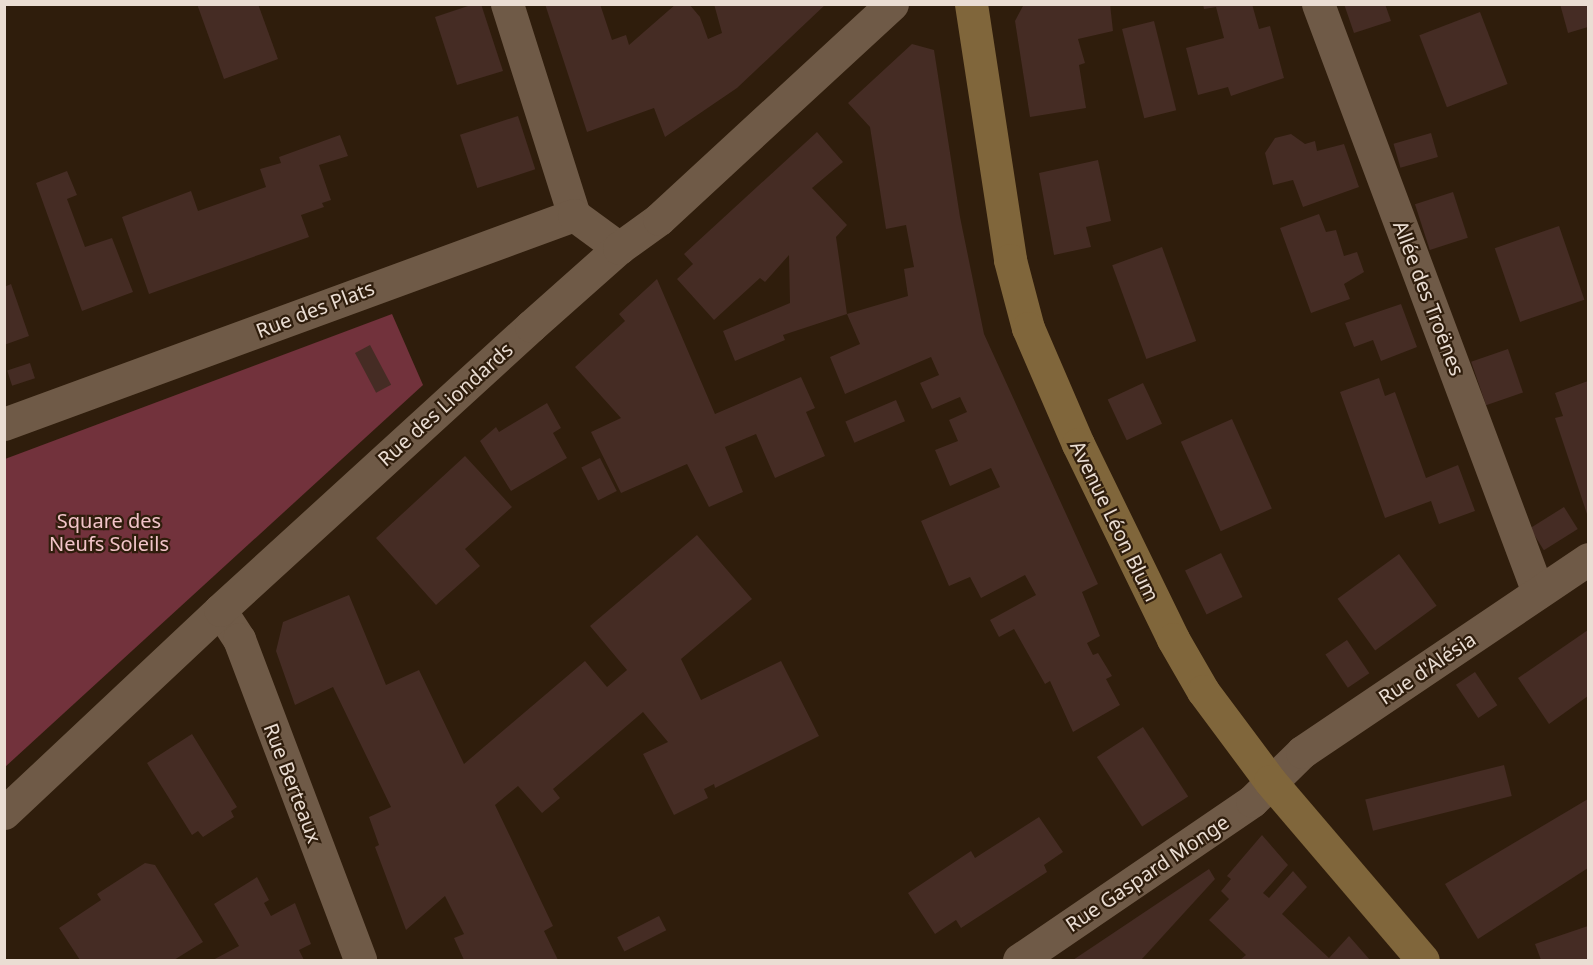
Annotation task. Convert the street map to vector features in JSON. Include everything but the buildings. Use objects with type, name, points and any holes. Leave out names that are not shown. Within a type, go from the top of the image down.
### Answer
[{"type":"main road","name":"Avenue Léon Blum","points":[[971,4],[1010,260],[1045,373],[1173,639],[1203,691],[1269,781],[1423,960]]},
{"type":"street","points":[[507,4],[574,215],[619,248]]},
{"type":"street","name":"Rue des Liondards","points":[[4,813],[219,610],[619,248],[658,219],[892,4]]},
{"type":"street","name":"Allée des Troënes","points":[[1318,4],[1538,592]]},
{"type":"street","name":"Rue des Plats","points":[[4,424],[574,215]]},
{"type":"street","name":"Rue d'Alésia","points":[[1269,781],[1302,752],[1588,559]]},
{"type":"street","name":"Rue Berteaux","points":[[219,610],[239,639],[360,960]]},
{"type":"street","name":"Rue Gaspard Monge","points":[[1019,960],[1243,807],[1269,781]]},
{"type":"green space","name":"Square des Neufs Soleils","points":[[392,314],[423,385],[5,767],[5,459]]}]
